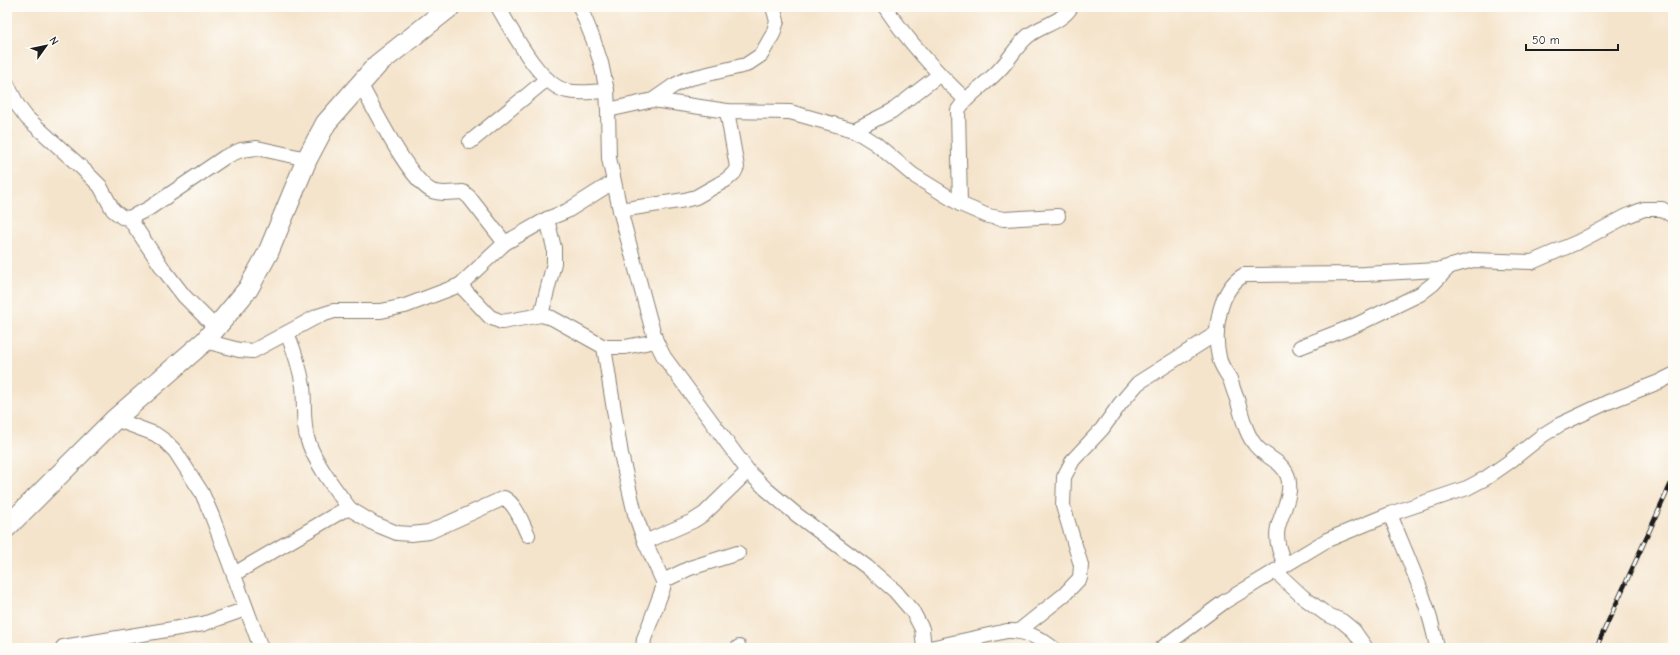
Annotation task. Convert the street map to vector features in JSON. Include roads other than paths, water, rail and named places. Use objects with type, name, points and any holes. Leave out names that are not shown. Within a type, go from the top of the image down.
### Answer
[{"type":"street","points":[[7,527],[115,419],[210,335],[248,289],[268,253],[307,159],[326,123],[378,64],[450,7]]},
{"type":"street","points":[[498,7],[522,47],[546,79],[557,87],[567,91],[607,91]]},
{"type":"street","points":[[580,7],[599,57],[607,91],[608,158],[613,182],[650,321],[656,341],[664,357],[748,471],[766,489],[797,514],[868,566],[895,591],[913,612],[922,629],[924,648]]},
{"type":"street","points":[[653,100],[673,86],[687,79],[746,66],[761,55],[773,34],[777,21],[773,7]]},
{"type":"street","points":[[885,7],[899,29],[939,75],[966,99]]},
{"type":"street","points":[[960,204],[958,110],[966,99],[1000,70],[1028,36],[1059,19],[1068,12],[1071,7]]},
{"type":"street","points":[[854,130],[892,111],[939,75]]},
{"type":"street","points":[[470,142],[546,79]]},
{"type":"street","points":[[360,84],[399,152],[408,166],[422,182],[431,190],[440,193],[463,192],[469,197],[505,243]]},
{"type":"street","points":[[8,88],[27,118],[100,186],[113,210],[122,217],[129,218],[148,209],[225,157],[241,150],[257,148],[307,159]]},
{"type":"street","points":[[608,110],[653,100],[727,111],[790,112],[854,130],[875,143],[913,175],[960,204],[988,216],[1004,219],[1058,216]]},
{"type":"street","points":[[620,210],[696,197],[726,180],[734,173],[737,167],[727,111]]},
{"type":"street","points":[[129,218],[210,335],[239,350],[253,351],[323,314],[334,311],[387,310],[405,306],[460,285],[505,243],[547,219],[567,211],[613,182]]},
{"type":"street","points":[[1366,648],[1354,631],[1342,621],[1326,614],[1303,597],[1280,568],[1277,542],[1278,527],[1285,508],[1290,483],[1288,475],[1281,464],[1266,455],[1256,446],[1248,432],[1230,379],[1219,358],[1217,333],[1218,316],[1225,296],[1231,285],[1244,275],[1365,274],[1437,270],[1472,260],[1532,262],[1578,242],[1627,216],[1644,210],[1662,209],[1673,216]]},
{"type":"street","points":[[541,315],[554,262],[554,248],[547,219]]},
{"type":"street","points":[[1300,347],[1356,325],[1420,294],[1433,284],[1450,266]]},
{"type":"street","points":[[460,285],[490,318],[502,322],[541,315],[552,318],[604,347],[625,347],[656,341]]},
{"type":"street","points":[[288,333],[302,379],[304,418],[308,441],[316,460],[350,509],[375,524],[397,533],[411,534],[428,532],[504,498],[513,506],[528,535]]},
{"type":"street","points":[[1020,630],[1064,594],[1080,578],[1082,566],[1063,506],[1064,477],[1073,460],[1102,429],[1120,404],[1138,383],[1217,333]]},
{"type":"street","points":[[604,347],[621,454],[635,514],[645,542],[663,581],[663,588],[644,639],[643,648]]},
{"type":"street","points":[[1162,648],[1224,602],[1327,540],[1390,514],[1467,488],[1486,478],[1543,435],[1559,425],[1596,407],[1673,375]]},
{"type":"street","points":[[115,419],[155,434],[166,441],[175,450],[202,493],[261,648]]},
{"type":"street","points":[[645,542],[699,518],[748,471]]},
{"type":"street","points":[[234,574],[336,514],[350,509]]},
{"type":"street","points":[[1390,514],[1422,595],[1437,648]]},
{"type":"street","points":[[663,581],[690,568],[738,553]]},
{"type":"street","points":[[63,647],[203,624],[246,609]]},
{"type":"street","points":[[930,648],[1007,631],[1020,630],[1035,636],[1053,648]]},
{"type":"railway","points":[[1596,648],[1673,479]]}]
